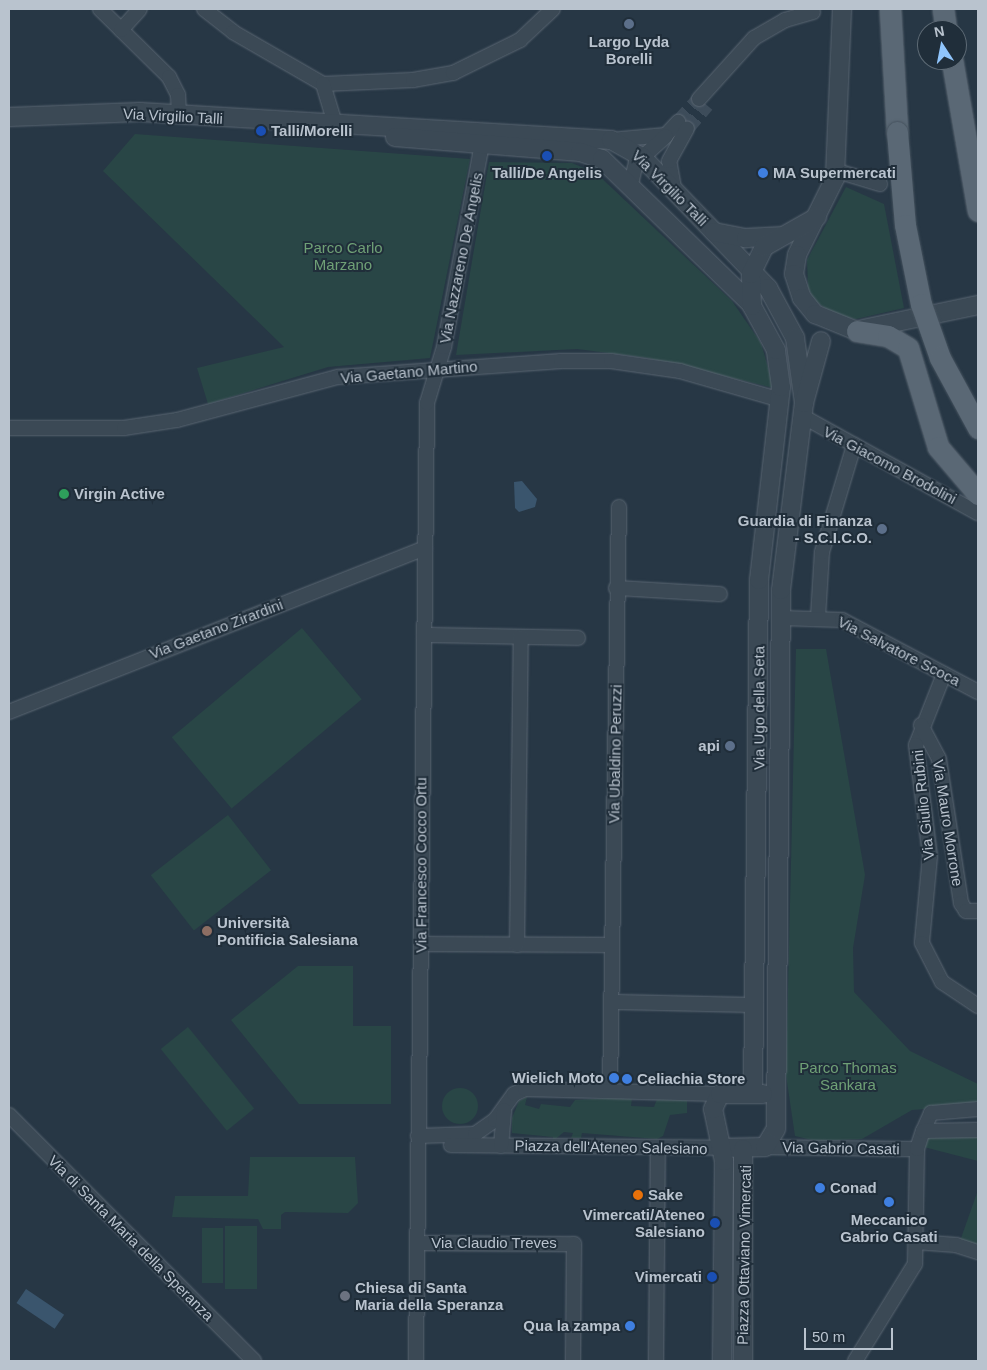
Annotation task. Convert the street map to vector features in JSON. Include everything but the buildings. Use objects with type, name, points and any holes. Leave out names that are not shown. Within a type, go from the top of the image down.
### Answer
[{"type":"main road","points":[[890,9],[897,132],[905,225],[922,304],[940,358],[978,428]]},
{"type":"main road","points":[[954,70],[978,211]]},
{"type":"main road","points":[[857,331],[892,338],[908,348],[938,446],[978,494]]},
{"type":"street","points":[[100,9],[169,77],[178,94],[179,114]]},
{"type":"street","points":[[121,30],[140,9]]},
{"type":"street","points":[[204,9],[233,32],[323,84],[413,80],[453,72],[514,44],[553,9]]},
{"type":"street","points":[[842,9],[836,171],[817,217],[796,260],[798,290],[822,319],[857,331]]},
{"type":"street","points":[[703,102],[712,87],[754,38],[785,20],[813,12]]},
{"type":"street","points":[[323,84],[336,127]]},
{"type":"street","name":"Via Virgilio Talli","points":[[9,116],[179,114],[336,127],[482,144],[587,153],[606,161],[631,184],[752,306]]},
{"type":"street","name":"Via Virgilio Talli","points":[[336,127],[400,126],[611,140],[642,157],[676,194],[751,268],[779,305],[796,344],[803,410]]},
{"type":"street","points":[[631,184],[631,172],[642,157],[666,135],[683,126],[669,160],[676,194]]},
{"type":"street","points":[[611,140],[666,135]]},
{"type":"street","name":"Via Nazzareno De Angelis","points":[[435,370],[444,347],[482,144]]},
{"type":"street","points":[[836,171],[880,184]]},
{"type":"street","points":[[752,306],[751,268],[762,249],[817,217]]},
{"type":"street","points":[[714,232],[754,238],[787,234]]},
{"type":"street","points":[[765,329],[796,344],[821,341],[857,331],[978,305]]},
{"type":"street","name":"Via Ugo della Seta","points":[[752,306],[778,355],[781,400],[759,580],[756,1005],[753,1092]]},
{"type":"street","points":[[803,410],[821,341]]},
{"type":"street","name":"Via Gaetano Martino","points":[[9,428],[124,428],[184,418],[338,377],[611,361],[688,372],[781,400]]},
{"type":"street","name":"Via Francesco Cocco Ortu","points":[[416,1361],[425,548],[428,398],[435,370]]},
{"type":"street","name":"Via Ugo della Seta","points":[[774,1101],[781,618],[788,508],[803,410]]},
{"type":"street","name":"Via Giacomo Brodolini","points":[[803,410],[854,445],[978,513]]},
{"type":"street","points":[[818,617],[822,552],[854,445]]},
{"type":"street","name":"Via Ubaldino Peruzzi","points":[[610,1090],[616,588],[619,507]]},
{"type":"street","name":"Via Gaetano Zirardini","points":[[9,712],[425,548]]},
{"type":"street","points":[[616,588],[720,594]]},
{"type":"street","name":"Via Salvatore Scoca","points":[[781,618],[818,617],[847,622],[978,692]]},
{"type":"street","points":[[424,635],[578,638]]},
{"type":"street","points":[[517,945],[521,637]]},
{"type":"street","name":"Via Giulio Rubini","points":[[944,674],[920,725],[916,745],[930,856],[922,943],[942,982],[978,1006]]},
{"type":"street","name":"Via Mauro Morrone","points":[[920,725],[939,758],[961,903],[966,911],[978,911]]},
{"type":"street","points":[[420,944],[612,945]]},
{"type":"street","points":[[612,1002],[756,1005]]},
{"type":"street","points":[[418,1140],[475,1134],[504,1109],[514,1094],[525,1089],[720,1094],[753,1092],[774,1101],[776,1129],[765,1147]]},
{"type":"street","name":"Piazza dell'Ateneo Salesiano","points":[[720,1094],[713,1114],[720,1148]]},
{"type":"street","name":"Piazza dell'Ateneo Salesiano","points":[[501,1146],[504,1109]]},
{"type":"street","points":[[855,1361],[909,1278],[916,1242],[917,1150],[931,1113],[978,1109]]},
{"type":"street","name":"Via di Santa Maria della Speranza","points":[[9,1116],[254,1361]]},
{"type":"street","points":[[923,1131],[978,1130]]},
{"type":"street","name":"Piazza dell'Ateneo Salesiano","points":[[418,1140],[501,1146],[765,1147]]},
{"type":"street","name":"Via Gabrio Casati","points":[[765,1147],[917,1150]]},
{"type":"street","points":[[656,1361],[658,1148]]},
{"type":"street","name":"Piazza Ottaviano Vimercati","points":[[720,1148],[724,1161],[722,1361]]},
{"type":"street","name":"Piazza Ottaviano Vimercati","points":[[743,1148],[743,1361]]},
{"type":"street","points":[[916,1242],[956,1245],[978,1252]]},
{"type":"street","name":"Via Claudio Treves","points":[[417,1243],[574,1244],[573,1361]]},
{"type":"green space","name":"Parco Carlo Marzano","points":[[135,134],[470,159],[430,358],[328,367],[208,404],[197,368],[284,347],[103,171]]},
{"type":"green space","points":[[489,162],[572,163],[596,173],[732,301],[761,343],[774,388],[648,358],[577,349],[456,355]]},
{"type":"green space","points":[[846,187],[884,204],[904,308],[856,319],[837,317],[814,300],[808,288],[807,260]]},
{"type":"green space","points":[[302,628],[362,699],[232,809],[172,737]]},
{"type":"green space","name":"Parco Thomas Sankara","points":[[796,649],[826,649],[865,875],[853,948],[854,992],[910,1051],[978,1084],[978,1105],[912,1110],[862,1139],[816,1141],[795,1136],[786,1075]]},
{"type":"green space","points":[[228,815],[271,870],[194,930],[151,875]]},
{"type":"green space","points":[[298,966],[353,966],[353,1026],[391,1026],[391,1104],[299,1104],[231,1020]]},
{"type":"green space","points":[[188,1027],[254,1109],[227,1131],[161,1049]]},
{"type":"green space","points":[[460,1088],[472,1094],[478,1106],[472,1118],[460,1124],[448,1118],[442,1106],[448,1094]]},
{"type":"green space","points":[[527,1097],[525,1105],[539,1109],[541,1104],[570,1107],[575,1100],[626,1097],[632,1098],[631,1106],[654,1107],[657,1099],[687,1099],[687,1113],[670,1115],[663,1136],[657,1139],[582,1133],[581,1138],[571,1138],[573,1133],[564,1132],[553,1141],[553,1137],[512,1133],[512,1118],[519,1101]]},
{"type":"green space","points":[[925,1133],[978,1133],[978,1161],[920,1146]]},
{"type":"green space","points":[[250,1157],[355,1157],[358,1203],[348,1213],[285,1212],[281,1215],[281,1229],[263,1229],[258,1219],[172,1217],[175,1196],[248,1196]]},
{"type":"green space","points":[[978,1190],[978,1251],[960,1241]]},
{"type":"green space","points":[[225,1226],[257,1226],[257,1289],[225,1289]]},
{"type":"green space","points":[[202,1228],[223,1228],[223,1283],[202,1283]]},
{"type":"water","points":[[522,481],[537,499],[535,507],[519,512],[515,508],[514,482]]},
{"type":"water","points":[[26,1289],[64,1315],[55,1329],[16,1303]]},
{"type":"tunnel","points":[[678,122],[699,99]]},
{"type":"tunnel","points":[[687,129],[707,105]]},
{"type":"place","name":"Largo Lyda Borelli","points":[[629,24]]},
{"type":"place","name":"Talli/Morelli","points":[[261,131]]},
{"type":"place","name":"Talli/De Angelis","points":[[547,156]]},
{"type":"place","name":"MA Supermercati","points":[[763,173]]},
{"type":"place","name":"Virgin Active","points":[[64,494]]},
{"type":"place","name":"Guardia di Finanza - S.C.I.C.O.","points":[[882,529]]},
{"type":"place","name":"api","points":[[730,746]]},
{"type":"place","name":"Università Pontificia Salesiana","points":[[207,931]]},
{"type":"place","name":"Wielich Moto","points":[[614,1078]]},
{"type":"place","name":"Celiachia Store","points":[[627,1079]]},
{"type":"place","name":"Conad","points":[[820,1188]]},
{"type":"place","name":"Sake","points":[[638,1195]]},
{"type":"place","name":"Meccanico Gabrio Casati","points":[[889,1202]]},
{"type":"place","name":"Vimercati/Ateneo Salesiano","points":[[715,1223]]},
{"type":"place","name":"Vimercati","points":[[712,1277]]},
{"type":"place","name":"Chiesa di Santa Maria della Speranza","points":[[345,1296]]},
{"type":"place","name":"Qua la zampa","points":[[630,1326]]}]
